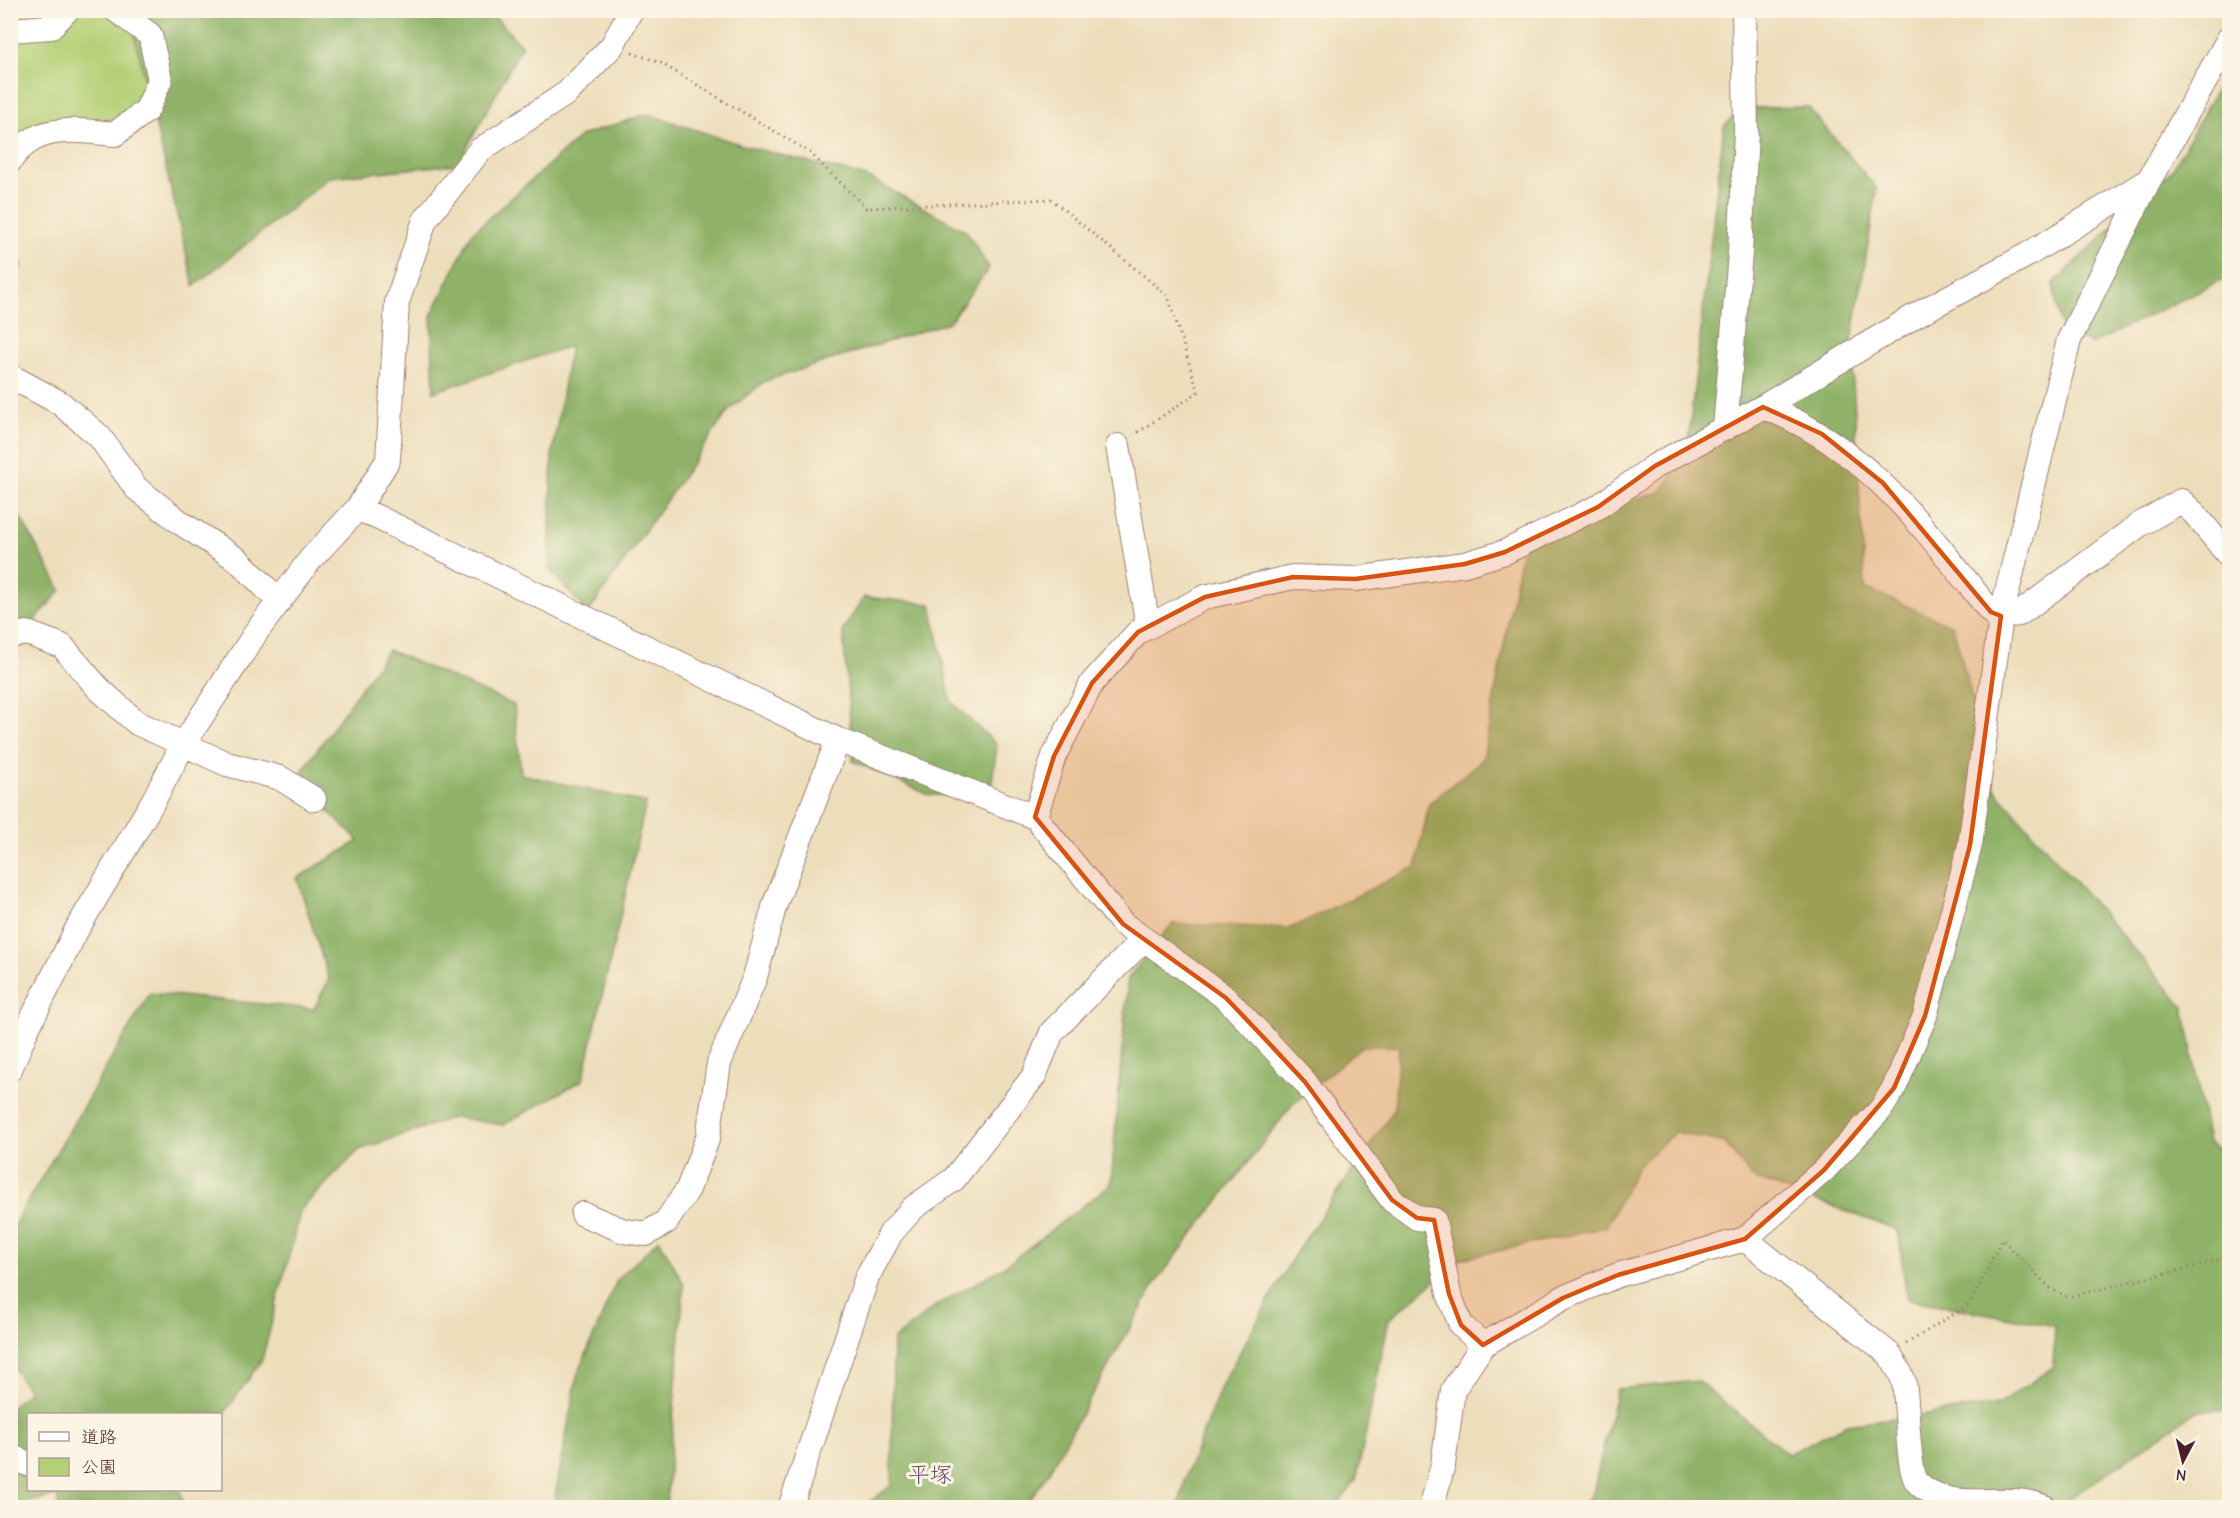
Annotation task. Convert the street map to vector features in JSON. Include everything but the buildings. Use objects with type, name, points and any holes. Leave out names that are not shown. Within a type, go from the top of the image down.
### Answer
[{"type":"street","points":[[10,30],[51,27],[67,10]]},
{"type":"street","points":[[10,161],[20,146],[59,129],[115,134],[147,110],[160,80],[150,35],[116,10]]},
{"type":"street","points":[[10,1070],[26,1031],[77,929],[151,805],[183,745],[279,601],[310,560],[358,508],[388,460],[397,302],[425,220],[480,150],[567,93],[612,46],[632,10]]},
{"type":"street","points":[[1725,428],[1746,131],[1744,10]]},
{"type":"street","points":[[1431,1508],[1443,1465],[1453,1390],[1483,1345],[1574,1293],[1618,1275],[1745,1239],[1824,1170],[1881,1109],[1894,1088],[1925,1016],[1970,845],[2001,616],[2069,340],[2149,180],[2229,38]]},
{"type":"street","points":[[1035,817],[1054,756],[1092,683],[1138,632],[1205,597],[1293,576],[1355,579],[1465,564],[1505,552],[1598,507],[1655,466],[1763,407],[1918,314],[2027,255],[2149,180]]},
{"type":"street","points":[[10,376],[60,403],[99,435],[136,488],[181,523],[238,560],[279,601]]},
{"type":"street","points":[[1763,407],[1822,434],[1860,463],[1916,519],[1991,612],[2001,616],[2019,614],[2139,525],[2181,501],[2195,514],[2229,557]]},
{"type":"street","points":[[1118,446],[1148,627]]},
{"type":"street","points":[[358,508],[838,740],[1035,817],[1123,924],[1226,998],[1305,1082],[1392,1200],[1417,1218],[1434,1220],[1443,1271],[1461,1325],[1483,1345]]},
{"type":"street","points":[[10,636],[27,633],[62,646],[98,688],[137,723],[227,764],[280,778],[314,799]]},
{"type":"street","points":[[583,1214],[624,1231],[646,1234],[666,1222],[688,1189],[708,1137],[719,1063],[755,977],[776,904],[838,740]]},
{"type":"street","points":[[790,1508],[867,1277],[891,1233],[913,1208],[954,1179],[1034,1076],[1052,1032],[1143,940]]},
{"type":"street","points":[[1745,1239],[1889,1354],[1904,1380],[1914,1478],[1926,1494],[1946,1502],[1968,1505],[2028,1503],[2046,1508]]},
{"type":"street","points":[[10,1456],[27,1464]]},
{"type":"path","points":[[612,46],[659,62],[809,152],[866,208],[1051,199],[1168,296],[1198,392],[1118,446]]},
{"type":"path","points":[[1889,1354],[1970,1304],[2002,1239],[2051,1289],[2068,1297],[2139,1282],[2217,1261],[2229,1252]]},
{"type":"highlighted area","points":[[1763,407],[1822,434],[1883,483],[1991,612],[2001,616],[1970,845],[1925,1016],[1894,1088],[1824,1170],[1745,1239],[1618,1275],[1563,1298],[1483,1345],[1461,1325],[1449,1294],[1434,1220],[1417,1218],[1392,1200],[1305,1082],[1265,1039],[1226,998],[1123,924],[1035,817],[1054,756],[1092,683],[1138,632],[1205,597],[1293,577],[1355,579],[1465,564],[1505,552],[1598,507],[1655,466]]},
{"type":"green space","points":[[110,10],[146,37],[156,79],[145,108],[113,130],[59,126],[11,156],[11,35],[71,11]]},
{"type":"green space","points":[[124,11],[489,11],[522,46],[458,164],[330,177],[194,286],[130,17]]},
{"type":"green space","points":[[2229,67],[2229,276],[2092,344],[2062,330],[2053,284],[2172,170]]},
{"type":"green space","points":[[1808,107],[1877,189],[1851,347],[1865,588],[1953,626],[1996,791],[2184,1007],[2208,1143],[2229,1155],[2229,1410],[2197,1411],[2057,1507],[1581,1507],[1593,1493],[1617,1389],[1698,1381],[1788,1454],[1847,1424],[1998,1405],[2053,1367],[2055,1326],[1907,1299],[1898,1230],[1751,1177],[1725,1143],[1675,1132],[1637,1167],[1606,1227],[1461,1259],[1389,1319],[1356,1481],[1336,1507],[1178,1507],[1188,1470],[1223,1382],[1295,1254],[1394,1110],[1399,1046],[1362,1046],[1292,1105],[1156,1282],[1048,1473],[1025,1507],[862,1508],[892,1485],[893,1340],[938,1304],[1001,1269],[1111,1184],[1128,978],[1172,924],[1291,928],[1416,867],[1429,804],[1483,759],[1525,530],[1661,492],[1687,452],[1724,126],[1742,108]]},
{"type":"green space","points":[[647,114],[745,146],[867,177],[966,231],[989,268],[949,322],[765,381],[729,410],[588,613],[549,569],[552,456],[570,346],[434,392],[431,316],[472,233],[581,136]]},
{"type":"green space","points":[[10,244],[22,264],[11,287],[10,287]]},
{"type":"green space","points":[[10,499],[61,590],[11,649],[10,649]]},
{"type":"green space","points":[[864,597],[931,604],[951,702],[997,745],[990,795],[929,795],[853,761],[843,630]]},
{"type":"green space","points":[[388,650],[514,705],[521,774],[646,803],[583,1080],[503,1125],[455,1117],[359,1150],[301,1209],[262,1360],[222,1417],[222,1413],[27,1413],[27,1491],[180,1491],[185,1507],[58,1507],[58,1495],[11,1507],[11,1407],[29,1391],[11,1364],[11,1230],[150,993],[314,1009],[329,979],[297,878],[359,841],[296,780]]},
{"type":"green space","points":[[659,1239],[684,1284],[666,1507],[553,1508],[577,1376],[617,1280]]},
{"type":"district","name":"平塚","points":[[930,1475]]}]
